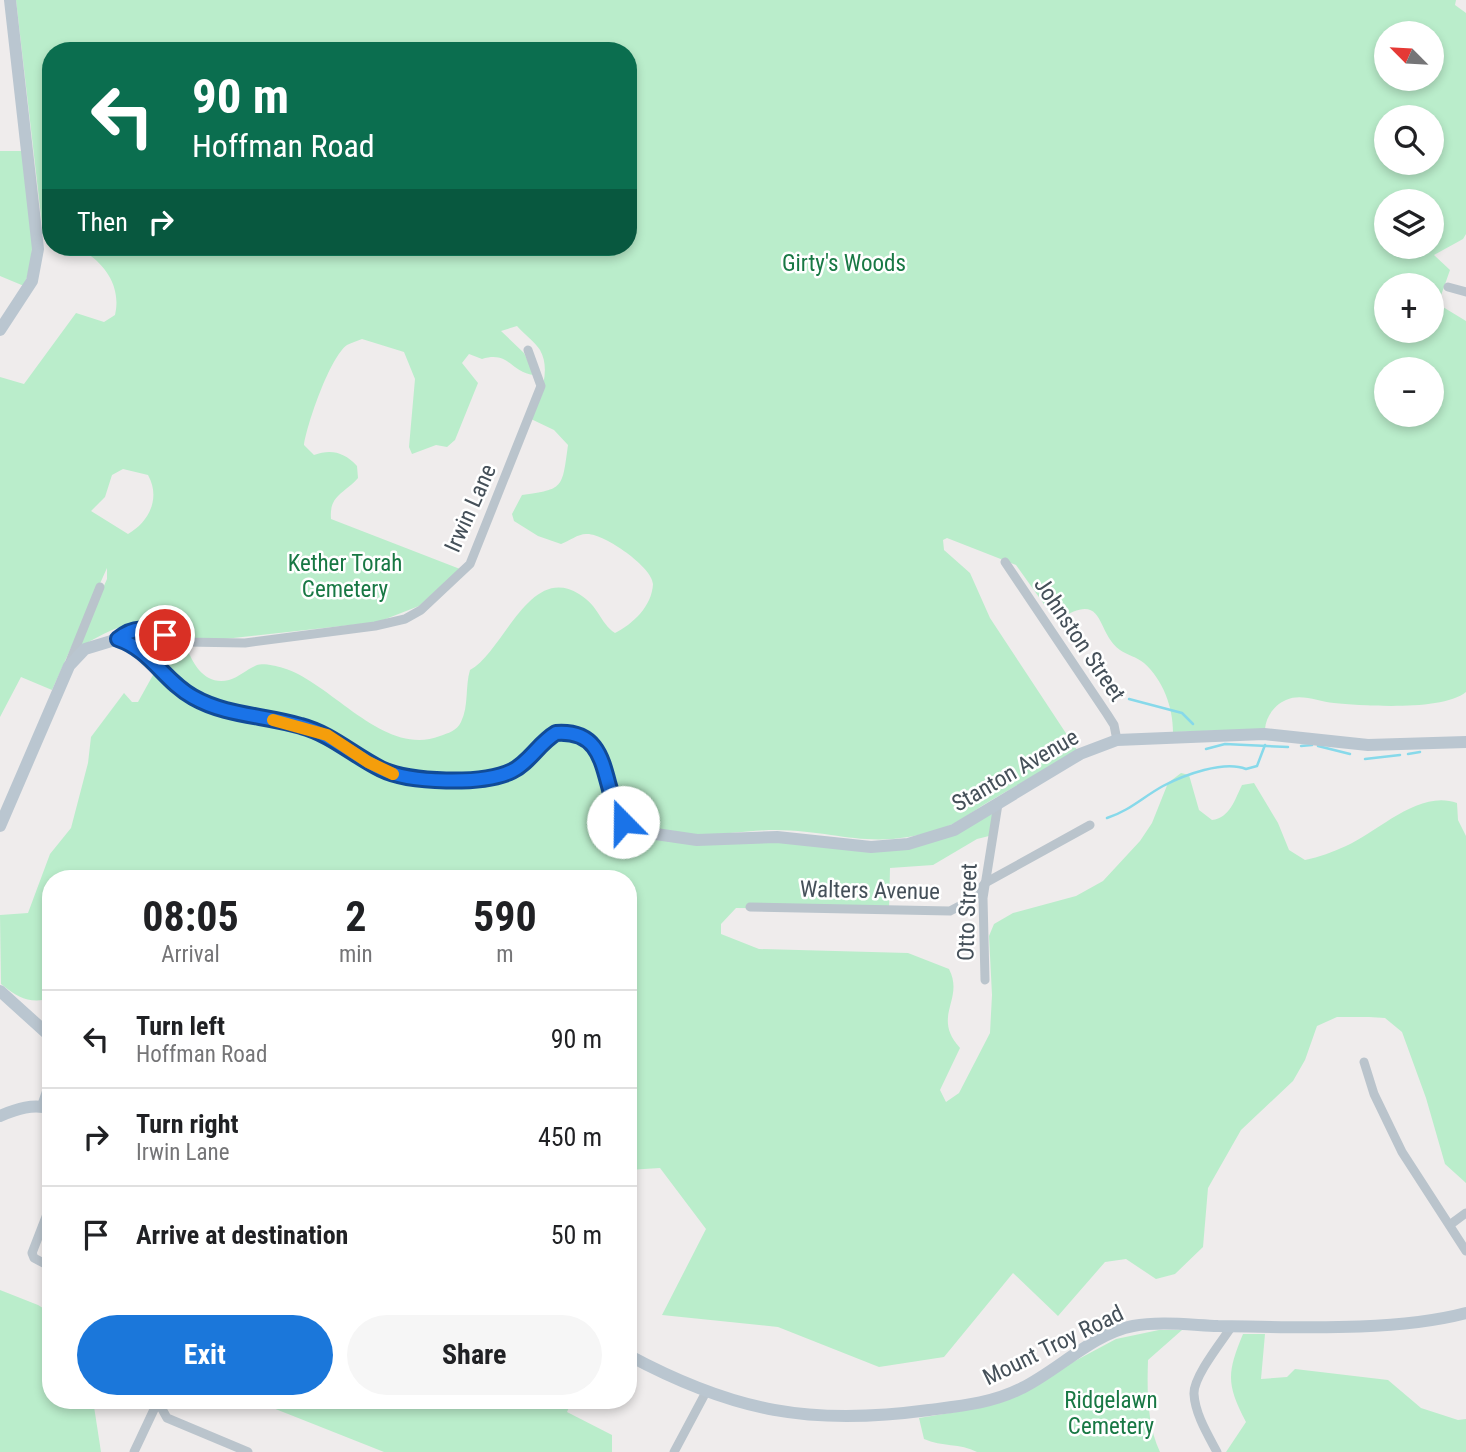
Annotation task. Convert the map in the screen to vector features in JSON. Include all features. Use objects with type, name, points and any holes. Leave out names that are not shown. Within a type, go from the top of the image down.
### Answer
[{"type":"street","points":[[0,330],[29,288],[37,265],[38,249],[10,0]]},
{"type":"street","points":[[1448,286],[1466,292]]},
{"type":"street","name":"Irwin Lane","points":[[118,639],[125,633],[147,628],[185,642],[245,643],[375,626],[405,619],[421,610],[470,564],[541,387],[528,350]]},
{"type":"street","name":"Johnston Street","points":[[1005,562],[1108,714],[1117,740]]},
{"type":"street","points":[[0,826],[100,587]]},
{"type":"street","points":[[69,666],[85,649],[118,639]]},
{"type":"street","name":"Stanton Avenue","points":[[118,639],[142,650],[174,684],[194,698],[216,708],[301,726],[327,735],[368,762],[398,776],[483,779],[505,774],[521,765],[556,733],[578,733],[586,737],[598,752],[618,814],[630,829],[644,834],[698,840],[777,837],[889,847],[954,830],[1080,754],[1117,740],[1264,734],[1367,745],[1466,742]]},
{"type":"street","name":"Otto Street","points":[[985,980],[985,883],[998,804]]},
{"type":"street","name":"Walters Avenue","points":[[750,907],[950,911],[971,900],[985,883],[1090,825]]},
{"type":"street","points":[[0,991],[42,1029]]},
{"type":"street","points":[[1364,1062],[1374,1094],[1402,1152],[1466,1251]]},
{"type":"street","points":[[0,1116],[23,1108],[42,1108]]},
{"type":"street","points":[[1451,1224],[1466,1213]]},
{"type":"street","points":[[42,1227],[32,1253],[34,1258],[42,1262]]},
{"type":"street","name":"Mount Troy Road","points":[[637,1359],[706,1392],[762,1408],[805,1416],[880,1416],[978,1404],[1003,1396],[1133,1326],[1405,1324],[1466,1313]]},
{"type":"street","points":[[1217,1452],[1200,1417],[1194,1392],[1202,1373],[1232,1326]]},
{"type":"street","points":[[674,1452],[706,1392]]},
{"type":"street","points":[[134,1452],[153,1409]]},
{"type":"street","points":[[162,1409],[167,1418],[248,1452]]},
{"type":"green space","points":[[16,0],[1456,0],[1455,5],[1466,13],[1466,234],[1463,239],[1444,249],[1444,189],[1374,189],[1374,259],[1438,259],[1450,270],[1444,287],[1444,273],[1374,273],[1374,343],[1444,343],[1444,308],[1466,321],[1466,692],[1440,702],[1403,706],[1292,698],[1274,708],[1265,729],[1173,732],[1169,704],[1157,677],[1144,663],[1120,650],[1112,642],[1092,611],[1084,609],[1072,612],[1056,621],[1016,565],[947,538],[943,540],[944,550],[970,573],[990,618],[1077,750],[954,823],[918,835],[877,839],[775,830],[697,835],[657,832],[640,826],[626,816],[605,753],[599,742],[583,728],[555,728],[503,770],[446,774],[400,769],[368,757],[326,727],[238,709],[204,699],[189,690],[150,651],[135,640],[141,635],[187,648],[202,673],[214,680],[229,680],[260,664],[283,668],[320,688],[378,728],[399,737],[419,740],[455,730],[465,709],[470,670],[482,661],[531,600],[546,590],[561,588],[579,594],[615,633],[628,625],[645,607],[653,584],[651,577],[636,560],[614,544],[593,535],[580,535],[561,544],[538,536],[514,521],[512,514],[522,495],[546,491],[562,479],[568,445],[554,430],[531,419],[543,385],[545,367],[540,350],[517,326],[501,331],[524,353],[535,375],[527,374],[499,358],[482,359],[469,354],[462,363],[478,383],[455,440],[447,447],[436,445],[412,454],[409,447],[415,379],[404,352],[362,339],[347,345],[340,352],[314,407],[304,445],[314,455],[337,453],[357,466],[358,478],[338,495],[332,505],[331,519],[460,569],[419,606],[378,622],[206,641],[148,626],[129,625],[110,631],[76,649],[107,579],[107,568],[52,690],[21,677],[0,717],[0,377],[24,384],[76,313],[104,322],[115,315],[116,294],[102,266],[91,256],[637,256],[637,42],[42,42],[42,224]],"holes":[[[123,469],[148,475],[153,492],[153,501],[147,516],[128,534],[91,511],[105,497],[112,475]]]},
{"type":"green space","points":[[0,151],[22,151],[32,218],[32,253],[24,286],[0,276]]},
{"type":"green space","points":[[158,666],[194,698],[301,726],[398,776],[505,774],[546,738],[586,737],[618,814],[635,831],[908,844],[998,804],[993,835],[977,839],[933,865],[890,868],[889,910],[736,908],[721,924],[721,934],[759,949],[908,953],[949,969],[953,990],[948,1027],[960,1048],[940,1090],[946,1102],[959,1093],[990,1033],[992,995],[989,936],[994,924],[1013,913],[1076,896],[1103,881],[1140,841],[1152,823],[1168,783],[1181,773],[1189,775],[1199,810],[1212,820],[1228,812],[1242,785],[1254,783],[1278,823],[1289,850],[1305,860],[1346,846],[1414,807],[1443,800],[1457,803],[1458,820],[1466,836],[1466,1183],[1445,1164],[1426,1098],[1402,1032],[1385,1018],[1337,1017],[1317,1026],[1305,1060],[1293,1081],[1241,1130],[1208,1188],[1203,1247],[1175,1274],[1156,1279],[1126,1259],[1105,1262],[1058,1316],[1013,1273],[944,1357],[879,1367],[778,1327],[662,1315],[706,1229],[660,1168],[637,1169],[637,870],[44,870],[50,854],[71,828],[88,763],[91,737],[124,693],[132,702],[138,702]]},
{"type":"green space","points":[[42,875],[42,1000],[24,999],[1,984],[0,915],[28,913]]},
{"type":"green space","points":[[0,1290],[42,1307],[42,1409],[94,1409],[101,1452],[0,1452]]},
{"type":"green space","name":"Ridgelawn Cemetery","points":[[1159,1330],[1182,1330],[1148,1360],[1150,1419],[1160,1452],[977,1452],[924,1439],[919,1418],[962,1411],[1073,1362],[1116,1339]]},
{"type":"green space","points":[[1243,1334],[1265,1334],[1261,1379],[1287,1377],[1295,1369],[1388,1380],[1421,1408],[1458,1420],[1466,1419],[1466,1452],[1226,1452],[1246,1422],[1235,1398],[1231,1378],[1234,1359]]},
{"type":"green space","points":[[276,1409],[568,1409],[567,1412],[612,1435],[612,1452],[384,1452]]},
{"type":"waterway","points":[[1129,699],[1182,713],[1193,724]]},
{"type":"waterway","points":[[1206,749],[1225,744],[1288,747]]},
{"type":"waterway","points":[[1107,818],[1129,808],[1163,786],[1193,773],[1227,766],[1246,769],[1257,766],[1265,745]]},
{"type":"waterway","points":[[1301,746],[1312,745]]},
{"type":"waterway","points":[[1318,746],[1350,754]]},
{"type":"waterway","points":[[1408,754],[1420,752]]},
{"type":"waterway","points":[[1365,759],[1400,755]]},
{"type":"slow traffic","points":[[273,720],[327,735],[368,762],[393,774]]},
{"type":"route","points":[[165,635],[147,628],[125,633],[118,639],[142,650],[174,684],[194,698],[216,708],[301,726],[327,735],[368,762],[398,776],[483,779],[505,774],[521,765],[546,738],[556,733],[578,733],[586,737],[598,752],[623,822]]},
{"type":"park label","name":"Girty's Woods","points":[[844,263]]},
{"type":"park label","name":"Kether Torah Cemetery","points":[[345,576]]}]
